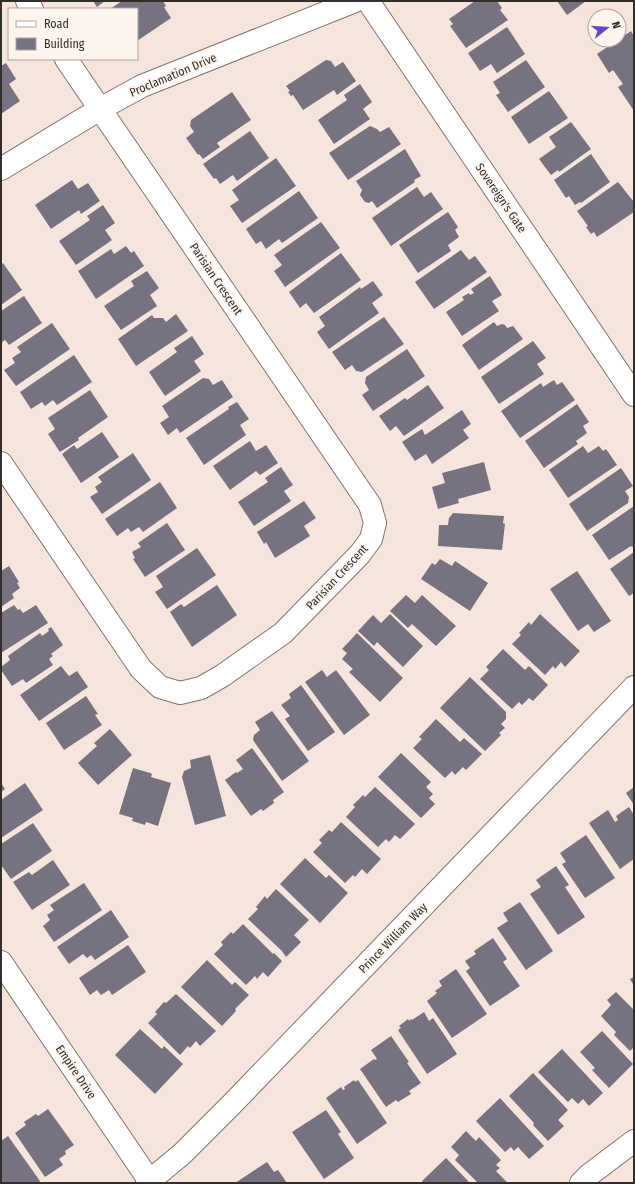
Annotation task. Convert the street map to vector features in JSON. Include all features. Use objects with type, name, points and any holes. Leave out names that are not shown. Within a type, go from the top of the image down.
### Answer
[{"type":"street","name":"Proclamation Drive","points":[[1,169],[100,109],[142,86],[355,1]]},
{"type":"street","name":"Sovereign's Gate","points":[[368,1],[634,395]]},
{"type":"street","name":"Parisian Crescent","points":[[1,463],[141,669],[160,687],[180,692],[201,688],[222,676],[283,633],[360,554],[371,539],[375,523],[370,505],[67,60]]},
{"type":"street","name":"Prince William Way","points":[[149,1182],[182,1154],[237,1098],[634,687]]},
{"type":"street","name":"Empire Drive","points":[[1,962],[149,1182]]},
{"type":"street","points":[[581,1183],[589,1175],[634,1141]]},
{"type":"building","points":[[93,1],[105,1],[97,7]]},
{"type":"building","points":[[122,1],[163,1],[166,6],[164,7],[171,18],[138,40],[138,8],[112,8]]},
{"type":"building","points":[[475,1],[497,1],[502,8],[500,10],[508,20],[466,48],[450,26],[453,24],[449,19]]},
{"type":"building","points":[[557,1],[586,1],[567,15]]},
{"type":"building","points":[[507,27],[525,54],[497,73],[491,64],[480,71],[468,53]]},
{"type":"building","points":[[631,31],[634,36],[634,111],[618,87],[623,84],[613,70],[609,73],[597,54],[606,48],[627,48],[627,34]]},
{"type":"building","points":[[326,60],[331,61],[335,67],[343,62],[356,81],[337,95],[334,90],[303,110],[293,95],[291,96],[288,92],[290,91],[286,86]]},
{"type":"building","points":[[526,60],[545,87],[508,112],[496,95],[500,93],[493,82]]},
{"type":"building","points":[[6,63],[16,79],[9,84],[20,101],[1,114],[1,66]]},
{"type":"building","points":[[360,84],[372,102],[363,109],[370,119],[334,144],[318,120],[347,100],[344,95]]},
{"type":"building","points":[[549,91],[568,118],[529,144],[511,117]]},
{"type":"building","points":[[232,92],[251,120],[217,143],[220,147],[203,159],[199,154],[198,155],[186,138],[194,132],[190,126],[191,120]]},
{"type":"building","points":[[571,122],[591,149],[559,172],[558,170],[551,175],[539,159],[556,147],[549,137]]},
{"type":"building","points":[[370,126],[380,132],[389,127],[401,144],[348,180],[329,153]]},
{"type":"building","points":[[250,131],[269,158],[237,181],[233,175],[220,184],[216,178],[214,179],[203,164]]},
{"type":"building","points":[[405,149],[421,176],[414,180],[415,182],[377,208],[372,201],[369,203],[365,202],[360,195],[362,190],[356,181]]},
{"type":"building","points":[[591,154],[610,182],[581,203],[580,202],[575,205],[569,196],[566,198],[554,180]]},
{"type":"building","points":[[276,158],[296,186],[242,223],[230,206],[239,200],[232,190]]},
{"type":"building","points":[[72,180],[78,189],[88,183],[100,201],[81,214],[79,210],[51,229],[35,205]]},
{"type":"building","points":[[618,182],[634,202],[634,212],[597,237],[594,232],[591,234],[586,227],[588,226],[577,211]]},
{"type":"building","points":[[417,187],[424,197],[431,192],[443,209],[391,246],[372,218]]},
{"type":"building","points":[[299,191],[318,218],[282,243],[279,239],[266,249],[261,241],[256,244],[246,229]]},
{"type":"building","points":[[103,205],[115,223],[105,230],[112,240],[76,265],[59,241],[90,220],[87,216]]},
{"type":"building","points":[[448,212],[458,227],[455,230],[459,237],[448,245],[451,251],[418,273],[399,245]]},
{"type":"building","points":[[321,222],[340,248],[285,287],[274,271],[282,265],[274,255]]},
{"type":"building","points":[[126,246],[131,253],[134,251],[144,266],[96,299],[78,271],[111,249],[114,254]]},
{"type":"building","points":[[461,250],[469,260],[475,256],[487,272],[434,309],[415,282]]},
{"type":"building","points":[[341,253],[361,280],[314,313],[306,303],[300,308],[289,292]]},
{"type":"building","points":[[3,263],[22,290],[1,305],[1,265]]},
{"type":"building","points":[[147,271],[159,288],[150,295],[157,306],[121,330],[104,306],[134,286],[131,281]]},
{"type":"building","points":[[490,276],[502,295],[492,301],[499,311],[462,336],[446,312],[464,300],[462,297],[469,293],[470,295],[474,293],[471,289]]},
{"type":"building","points":[[373,281],[383,295],[372,303],[379,313],[329,349],[317,332],[325,326],[319,317],[360,287],[361,289]]},
{"type":"building","points":[[24,296],[42,323],[9,345],[5,340],[1,343],[1,311]]},
{"type":"building","points":[[176,314],[188,331],[136,366],[118,339],[152,315],[154,318],[163,318],[166,322]]},
{"type":"building","points":[[384,317],[404,344],[362,372],[356,371],[352,365],[345,370],[332,352]]},
{"type":"building","points":[[494,322],[497,326],[502,324],[507,328],[513,326],[523,339],[479,370],[462,345]]},
{"type":"building","points":[[52,323],[70,349],[16,386],[4,370],[15,363],[12,358],[21,352],[17,347]]},
{"type":"building","points":[[192,336],[204,354],[194,361],[201,371],[165,396],[149,372],[177,352],[174,348]]},
{"type":"building","points":[[533,341],[546,358],[537,364],[544,374],[499,404],[481,377]]},
{"type":"building","points":[[407,349],[425,376],[373,411],[362,395],[369,390],[365,383],[366,377]]},
{"type":"building","points":[[74,355],[92,382],[57,405],[53,400],[45,406],[42,402],[31,409],[20,392]]},
{"type":"building","points":[[203,378],[209,379],[213,385],[222,380],[233,397],[180,433],[177,428],[168,435],[160,423],[169,417],[162,406]]},
{"type":"building","points":[[554,380],[557,385],[562,382],[575,400],[520,438],[501,411],[541,383],[543,387]]},
{"type":"building","points":[[428,385],[444,408],[404,436],[396,426],[390,431],[379,416],[405,398],[407,400]]},
{"type":"building","points":[[90,390],[108,417],[78,438],[79,440],[60,452],[48,434],[55,429],[48,418]]},
{"type":"building","points":[[237,402],[249,419],[240,425],[246,435],[204,465],[186,438]]},
{"type":"building","points":[[577,404],[589,422],[583,426],[587,433],[576,441],[578,444],[544,468],[525,441]]},
{"type":"building","points":[[462,410],[471,424],[463,430],[469,438],[432,464],[426,454],[415,461],[402,442],[422,429],[425,435]]},
{"type":"building","points":[[102,432],[119,457],[81,483],[62,454],[74,445],[77,449]]},
{"type":"building","points":[[250,441],[256,451],[266,445],[278,463],[260,475],[256,471],[230,490],[213,466]]},
{"type":"building","points":[[583,446],[588,453],[599,446],[603,451],[606,449],[617,465],[568,498],[549,470]]},
{"type":"building","points":[[133,453],[151,480],[102,514],[90,497],[98,492],[95,487],[102,482],[98,477]]},
{"type":"building","points":[[484,462],[491,490],[458,499],[459,503],[438,509],[432,487],[445,483],[442,473]]},
{"type":"building","points":[[281,467],[293,485],[284,491],[291,501],[254,526],[238,502],[268,482],[265,478]]},
{"type":"building","points":[[621,468],[633,486],[625,491],[629,497],[628,503],[587,531],[569,504]]},
{"type":"building","points":[[160,482],[177,508],[143,532],[139,527],[131,532],[128,528],[117,536],[105,519]]},
{"type":"building","points":[[304,501],[316,518],[304,526],[310,536],[275,558],[266,542],[264,544],[257,532]]},
{"type":"building","points":[[634,506],[634,546],[631,546],[609,560],[592,535]]},
{"type":"building","points":[[453,513],[504,516],[503,523],[505,524],[502,550],[438,546],[439,525],[448,525],[449,518]]},
{"type":"building","points":[[167,523],[185,550],[145,577],[133,559],[135,558],[132,552],[141,547],[138,543]]},
{"type":"building","points":[[197,548],[216,575],[167,609],[155,592],[163,587],[156,576]]},
{"type":"building","points":[[634,552],[634,593],[629,596],[610,569]]},
{"type":"building","points":[[440,559],[452,566],[455,561],[488,583],[470,611],[421,579],[432,563],[435,565]]},
{"type":"building","points":[[9,566],[19,582],[17,583],[20,588],[12,594],[14,598],[1,607],[1,571]]},
{"type":"building","points":[[577,571],[611,621],[594,632],[588,624],[578,631],[550,589]]},
{"type":"building","points":[[217,585],[237,615],[192,647],[170,612],[181,604],[184,607]]},
{"type":"building","points":[[406,595],[415,603],[422,595],[456,626],[436,646],[412,624],[408,628],[390,611]]},
{"type":"building","points":[[14,605],[23,613],[36,605],[48,623],[1,653],[1,613]]},
{"type":"building","points":[[390,614],[423,646],[403,667],[377,642],[374,646],[358,631],[373,615],[381,623]]},
{"type":"building","points":[[540,614],[580,651],[565,667],[561,662],[555,669],[553,666],[545,675],[512,644],[521,635],[519,633],[529,622],[531,625]]},
{"type":"building","points":[[51,627],[63,645],[51,654],[53,656],[49,659],[53,665],[26,683],[23,679],[12,686],[1,670],[1,667],[10,660],[8,656],[40,633],[42,636],[49,631],[48,629]]},
{"type":"building","points":[[357,633],[403,678],[380,702],[349,672],[353,669],[342,659],[347,653],[342,649]]},
{"type":"building","points":[[503,649],[525,670],[529,666],[548,685],[533,701],[529,698],[522,705],[519,702],[512,709],[480,679],[489,670],[486,667]]},
{"type":"building","points":[[61,666],[69,676],[77,671],[88,687],[39,721],[20,695]]},
{"type":"building","points":[[322,670],[327,677],[336,670],[370,715],[344,735],[305,682]]},
{"type":"building","points":[[470,677],[506,712],[506,719],[501,724],[505,728],[499,733],[501,735],[485,751],[440,708]]},
{"type":"building","points":[[301,685],[335,732],[308,751],[285,719],[290,716],[281,705],[291,698],[289,694]]},
{"type":"building","points":[[86,696],[98,714],[95,715],[102,725],[64,750],[46,723]]},
{"type":"building","points":[[272,711],[309,761],[282,781],[253,740],[254,735],[260,730],[255,722]]},
{"type":"building","points":[[436,719],[460,742],[464,738],[482,754],[466,770],[463,767],[455,775],[452,771],[445,778],[413,748],[422,739],[419,737]]},
{"type":"building","points":[[110,729],[132,755],[98,785],[78,763],[97,746],[94,743]]},
{"type":"building","points":[[252,748],[284,792],[273,800],[274,803],[263,811],[261,809],[251,816],[225,780],[243,769],[236,760]]},
{"type":"building","points":[[401,753],[431,782],[426,787],[433,794],[429,798],[435,804],[421,818],[378,777]]},
{"type":"building","points":[[210,755],[226,816],[195,825],[182,777],[184,771],[191,768],[190,760]]},
{"type":"building","points":[[133,768],[152,774],[151,777],[171,783],[158,826],[146,822],[145,825],[132,821],[133,818],[119,814]]},
{"type":"building","points":[[1,783],[5,789],[1,792]]},
{"type":"building","points":[[25,783],[43,810],[1,838],[1,800]]},
{"type":"building","points":[[375,787],[415,824],[400,839],[395,835],[389,842],[386,839],[378,847],[346,817],[355,807],[353,805],[363,795],[365,797]]},
{"type":"building","points":[[634,787],[634,805],[626,793]]},
{"type":"building","points":[[629,807],[634,815],[634,859],[620,869],[589,823],[608,810],[615,822],[618,820],[616,816]]},
{"type":"building","points":[[341,822],[381,859],[367,874],[362,869],[355,877],[353,875],[345,883],[313,852],[322,843],[319,840],[329,830],[332,832]]},
{"type":"building","points":[[33,823],[52,851],[11,879],[1,865],[1,844]]},
{"type":"building","points":[[586,835],[615,878],[585,898],[562,864],[566,862],[560,853]]},
{"type":"building","points":[[305,858],[326,878],[329,875],[348,893],[320,923],[280,884]]},
{"type":"building","points":[[53,860],[70,885],[32,910],[13,882],[29,872],[32,875]]},
{"type":"building","points":[[556,866],[569,885],[565,887],[585,917],[558,935],[530,894],[541,887],[536,880]]},
{"type":"building","points":[[84,883],[102,910],[54,942],[43,926],[50,920],[47,915],[54,910],[50,905]]},
{"type":"building","points":[[276,889],[309,920],[294,935],[301,942],[286,957],[282,951],[248,919],[258,909],[256,907],[265,896],[267,899]]},
{"type":"building","points":[[520,902],[553,951],[526,970],[497,928],[508,921],[503,913]]},
{"type":"building","points":[[111,910],[129,937],[95,960],[91,955],[87,958],[83,954],[69,964],[57,947]]},
{"type":"building","points":[[243,924],[282,961],[268,977],[263,972],[257,979],[255,976],[246,985],[214,954],[223,945],[221,942],[231,932],[233,934]]},
{"type":"building","points":[[493,938],[507,959],[503,962],[520,986],[490,1006],[466,971],[470,968],[465,961],[476,954],[474,951]]},
{"type":"building","points":[[128,945],[146,972],[112,995],[109,990],[101,995],[97,990],[90,995],[79,978]]},
{"type":"building","points":[[207,960],[232,985],[235,982],[249,995],[235,1009],[236,1011],[222,1026],[181,987]]},
{"type":"building","points":[[456,969],[487,1014],[452,1038],[427,1001],[437,993],[435,991],[442,986],[439,981]]},
{"type":"building","points":[[634,977],[634,986],[630,979]]},
{"type":"building","points":[[616,992],[634,1010],[634,1047],[630,1051],[614,1035],[616,1032],[601,1016],[611,1005],[607,1000]]},
{"type":"building","points":[[176,994],[216,1031],[200,1046],[196,1041],[190,1048],[188,1046],[180,1055],[148,1023],[157,1014],[155,1012],[164,1002],[166,1003]]},
{"type":"building","points":[[424,1012],[429,1021],[433,1018],[457,1054],[427,1074],[398,1030],[401,1028],[399,1026],[408,1019],[409,1021],[411,1019],[412,1020]]},
{"type":"building","points":[[140,1029],[162,1049],[164,1046],[183,1064],[155,1094],[115,1055]]},
{"type":"building","points":[[602,1031],[633,1064],[609,1088],[592,1070],[595,1068],[580,1052]]},
{"type":"building","points":[[391,1036],[421,1083],[409,1091],[411,1094],[398,1102],[396,1100],[386,1107],[360,1069],[374,1059],[377,1059],[371,1050]]},
{"type":"building","points":[[562,1049],[603,1093],[589,1106],[583,1099],[578,1104],[572,1098],[568,1102],[538,1072]]},
{"type":"building","points":[[533,1073],[568,1110],[558,1120],[564,1126],[548,1141],[533,1125],[534,1123],[509,1096]]},
{"type":"building","points":[[354,1080],[355,1082],[358,1080],[387,1123],[357,1144],[326,1098],[341,1087],[343,1090],[345,1089],[344,1087]]},
{"type":"building","points":[[500,1098],[544,1146],[529,1159],[518,1147],[514,1151],[511,1147],[505,1152],[476,1121]]},
{"type":"building","points":[[48,1109],[74,1145],[65,1151],[66,1154],[59,1159],[63,1165],[45,1177],[15,1133],[26,1125],[24,1122],[36,1114],[38,1116]]},
{"type":"building","points":[[326,1110],[341,1132],[338,1134],[354,1158],[324,1179],[292,1132]]},
{"type":"building","points":[[466,1131],[476,1141],[479,1137],[501,1160],[496,1165],[500,1168],[496,1171],[507,1182],[506,1183],[478,1183],[455,1160],[459,1155],[451,1147]]},
{"type":"building","points":[[8,1136],[40,1181],[38,1183],[1,1183],[1,1141]]},
{"type":"building","points":[[446,1158],[470,1183],[423,1183],[422,1181]]},
{"type":"building","points":[[267,1162],[274,1172],[278,1170],[287,1183],[235,1183]]}]
